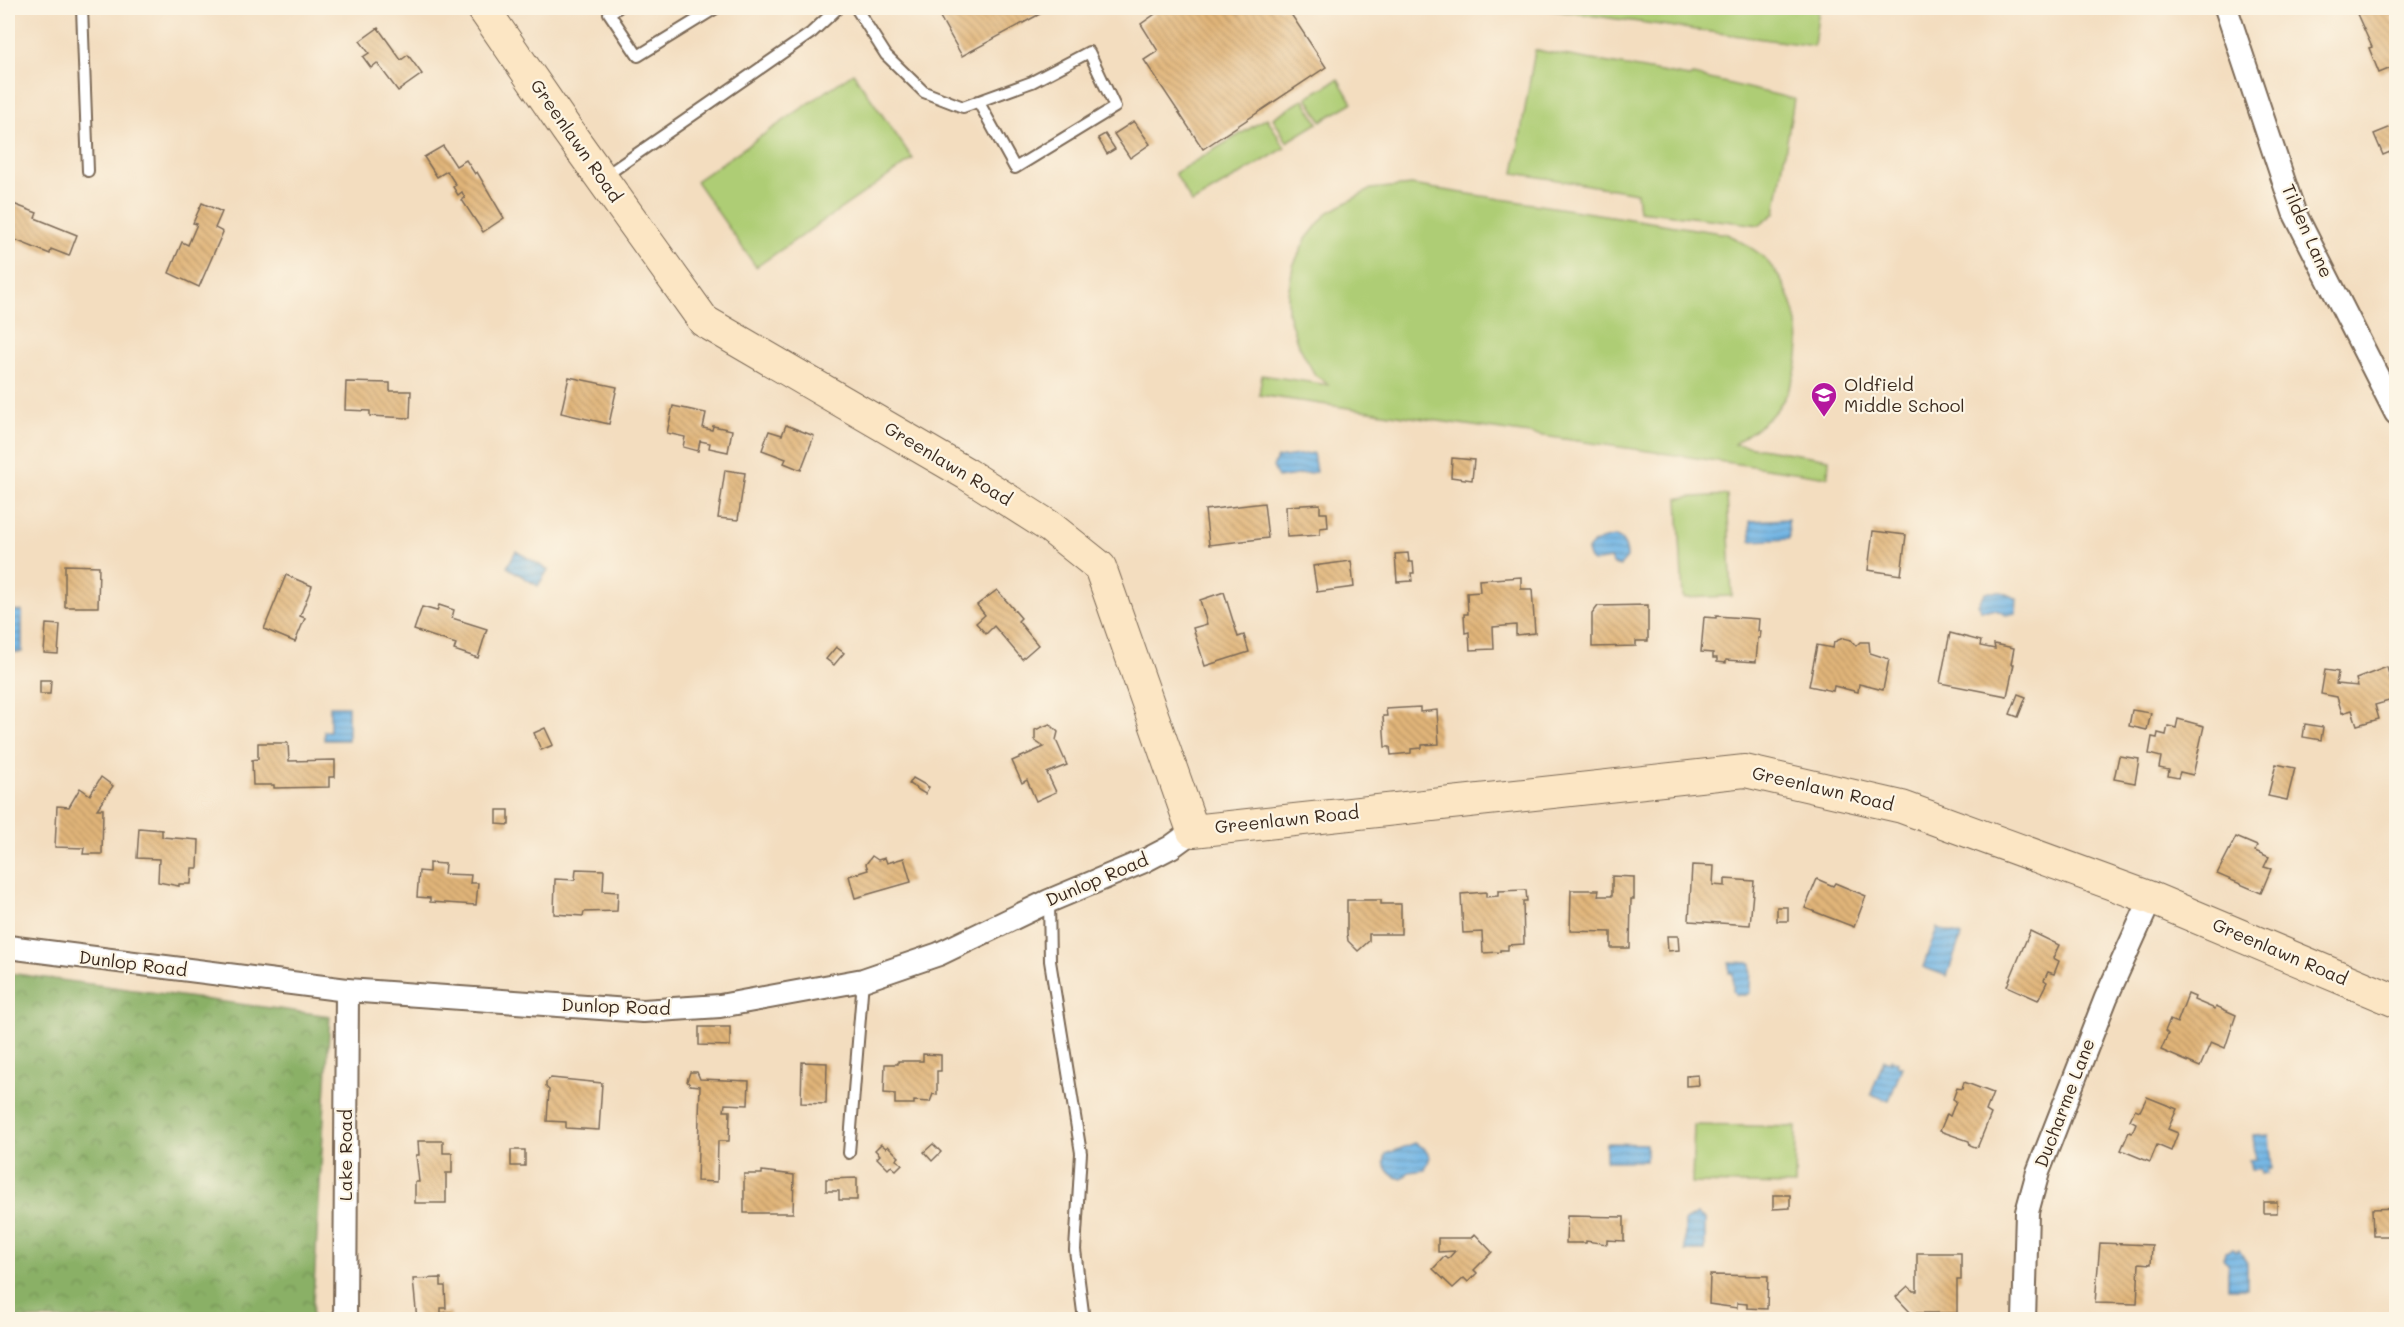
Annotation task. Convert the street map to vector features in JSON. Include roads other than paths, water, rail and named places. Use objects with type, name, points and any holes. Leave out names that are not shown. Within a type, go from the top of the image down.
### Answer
[{"type":"main road","name":"Greenlawn Road","points":[[483,8],[704,321],[967,474],[1050,527],[1100,567],[1193,831],[1745,771],[1902,807],[2151,898],[2397,1001]]},
{"type":"street","name":"Tilden Lane","points":[[2226,8],[2294,212],[2397,413]]},
{"type":"street","name":"Dunlop Road","points":[[8,947],[347,990],[643,1011],[720,1006],[863,980],[939,954],[1048,901],[1144,861],[1193,831]]},
{"type":"street","name":"Ducharme Lane","points":[[2024,1320],[2027,1212],[2038,1172],[2106,998],[2151,898]]},
{"type":"street","name":"Lake Road","points":[[345,1320],[347,990]]},
{"type":"lane","points":[[82,8],[88,171]]},
{"type":"lane","points":[[618,8],[609,13],[638,56],[716,8]]},
{"type":"lane","points":[[602,178],[811,33],[838,8]]},
{"type":"lane","points":[[856,8],[886,55],[924,92],[963,106],[1032,82],[1089,52],[1115,108],[1015,168],[978,101]]},
{"type":"lane","points":[[1048,901],[1050,961],[1081,1154],[1075,1250],[1084,1320]]},
{"type":"lane","points":[[849,1153],[863,980]]},
{"type":"water","points":[[1313,453],[1316,472],[1278,478],[1273,467],[1277,458]]},
{"type":"water","points":[[1788,519],[1789,539],[1751,541],[1750,521]]},
{"type":"water","points":[[1615,537],[1623,542],[1626,551],[1627,558],[1620,566],[1613,564],[1610,559],[1593,562],[1590,560],[1587,551],[1592,545]]},
{"type":"water","points":[[516,551],[548,570],[538,586],[507,567]]},
{"type":"water","points":[[1986,592],[2002,592],[2017,599],[2016,613],[2006,615],[1996,610],[1981,610],[1978,604]]},
{"type":"water","points":[[8,610],[22,611],[22,652],[8,652]]},
{"type":"water","points":[[330,706],[348,706],[348,740],[324,740],[324,731],[330,731]]},
{"type":"water","points":[[1937,928],[1961,936],[1947,976],[1923,967]]},
{"type":"water","points":[[1729,962],[1751,963],[1750,992],[1746,995],[1736,995],[1733,991],[1733,973],[1729,973]]},
{"type":"water","points":[[1891,1059],[1902,1067],[1889,1101],[1871,1094],[1884,1060],[1890,1062]]},
{"type":"water","points":[[2269,1135],[2272,1168],[2267,1169],[2268,1173],[2261,1174],[2260,1170],[2251,1170],[2249,1160],[2256,1159],[2253,1136]]},
{"type":"water","points":[[1415,1143],[1424,1148],[1430,1157],[1425,1170],[1409,1172],[1402,1179],[1393,1176],[1385,1167],[1386,1154]]},
{"type":"water","points":[[1606,1143],[1646,1144],[1646,1161],[1606,1161]]},
{"type":"water","points":[[1697,1214],[1705,1219],[1705,1251],[1685,1251],[1685,1221]]},
{"type":"water","points":[[2233,1249],[2235,1252],[2239,1250],[2247,1263],[2247,1288],[2228,1288],[2228,1264],[2223,1258],[2225,1252]]},
{"type":"place","name":"Oldfield Middle School","points":[[1824,418]]}]
